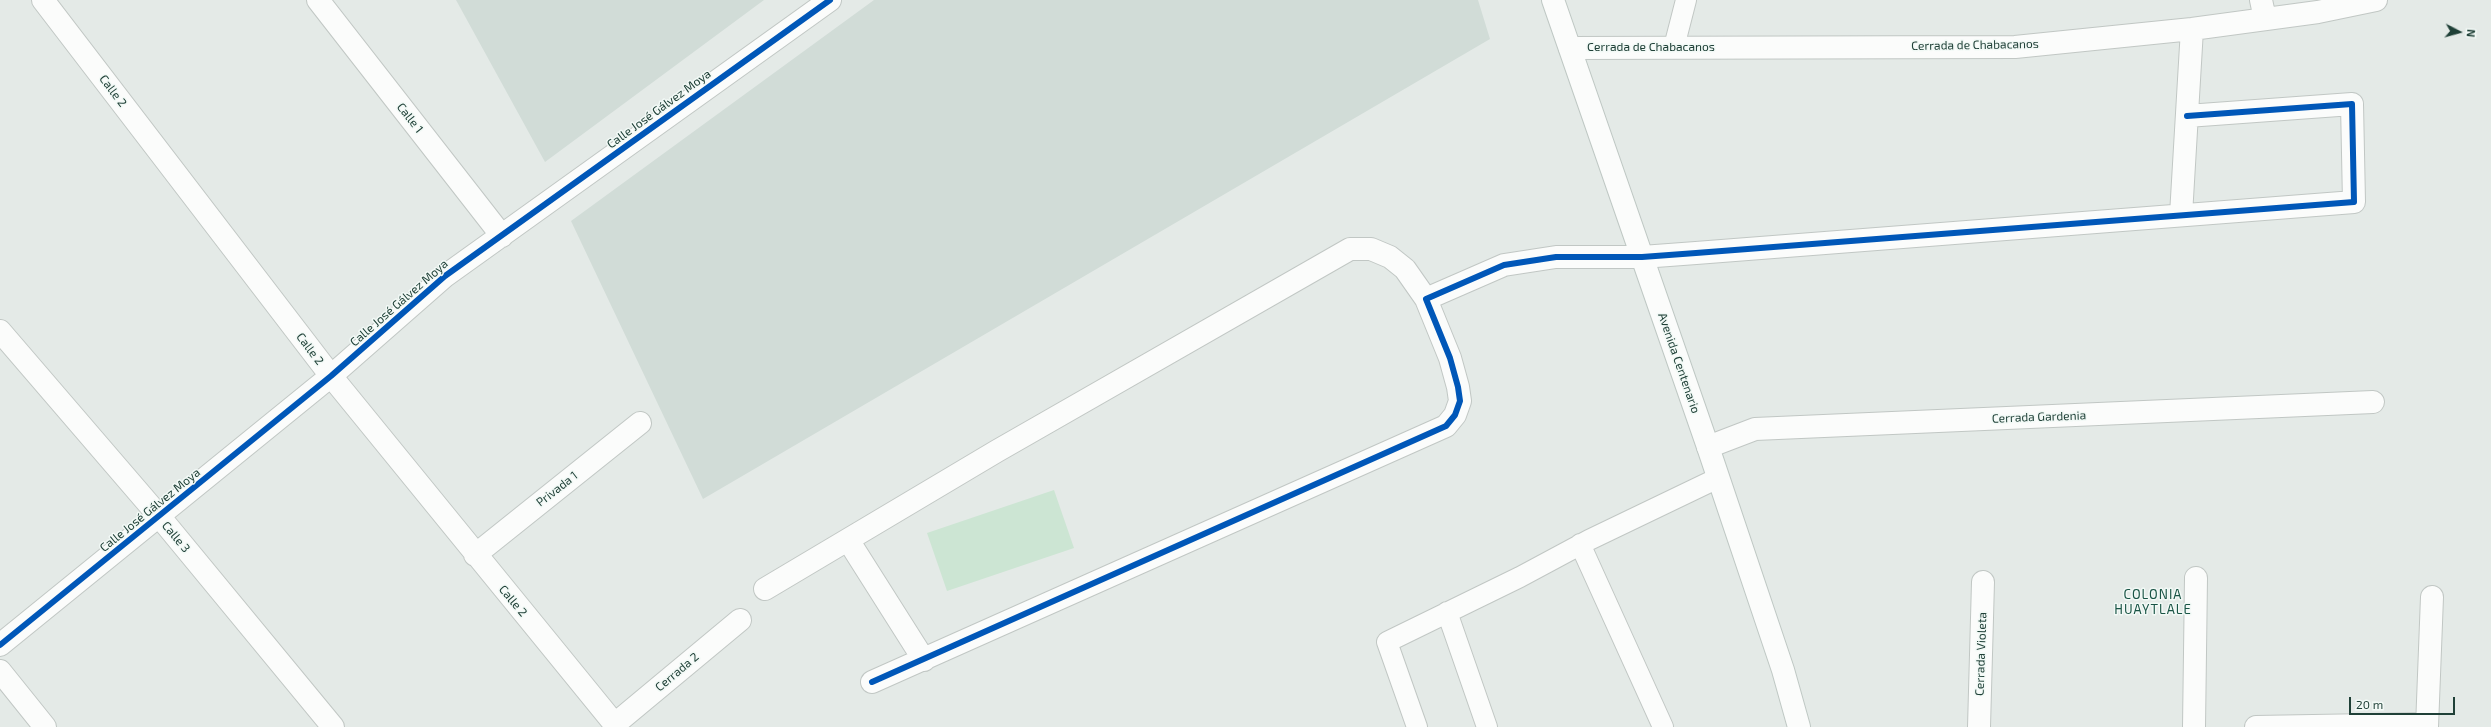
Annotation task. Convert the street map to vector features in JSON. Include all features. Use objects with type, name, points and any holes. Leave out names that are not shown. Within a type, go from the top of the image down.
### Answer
[{"type":"street","name":"Calle 2","points":[[43,0],[331,376],[616,726]]},
{"type":"street","name":"Calle 1","points":[[318,0],[502,236]]},
{"type":"street","name":"Calle José Gálvez Moya","points":[[0,645],[331,376],[445,276],[830,0]]},
{"type":"street","name":"Avenida Centenario","points":[[1553,0],[1708,447],[1783,670],[1799,727]]},
{"type":"street","name":"Cerrada de Chabacanos","points":[[1570,48],[2015,47],[2192,29],[2263,9],[2376,0]]},
{"type":"street","points":[[2181,215],[2192,29]]},
{"type":"street","points":[[1426,299],[1504,265],[1556,257],[1642,256],[2354,202],[2352,104],[2187,116]]},
{"type":"street","points":[[765,589],[997,451],[1350,249],[1371,249],[1390,257],[1405,269],[1426,299],[1450,358],[1458,387],[1460,401],[1456,415],[1446,426],[872,682]]},
{"type":"street","name":"Calle 3","points":[[0,332],[159,516],[333,727]]},
{"type":"street","name":"Cerrada Gardenia","points":[[1708,447],[1755,429],[2373,402]]},
{"type":"street","name":"Privada 1","points":[[475,554],[640,423]]},
{"type":"street","points":[[848,540],[924,660]]},
{"type":"street","points":[[2194,727],[2196,578]]},
{"type":"street","name":"Cerrada Violeta","points":[[1979,727],[1983,582]]},
{"type":"street","points":[[2256,727],[2427,726],[2432,598]]},
{"type":"street","name":"Cerrada 2","points":[[616,726],[740,620]]},
{"type":"street","points":[[0,671],[45,727]]},
{"type":"lane","points":[[1674,47],[1686,0]]},
{"type":"lane","points":[[1417,727],[1388,642],[1580,544],[1718,478]]},
{"type":"lane","points":[[1580,544],[1663,727]]},
{"type":"lane","points":[[1447,612],[1487,727]]},
{"type":"shaded area","points":[[456,0],[764,0],[545,162]]},
{"type":"shaded area","points":[[874,0],[1478,0],[1490,39],[703,499],[571,221]]},
{"type":"green space","points":[[1054,490],[1074,548],[947,591],[927,533]]},
{"type":"cycle path","points":[[0,645],[331,376],[445,276],[830,0]]},
{"type":"cycle path","points":[[872,682],[1446,426],[1455,415],[1460,401],[1458,387],[1450,358],[1426,299],[1504,265],[1556,257],[1642,257],[2354,202],[2352,104],[2187,116]]},
{"type":"district","name":"COLONIA HUAYTLALE","points":[[2153,602]]}]
